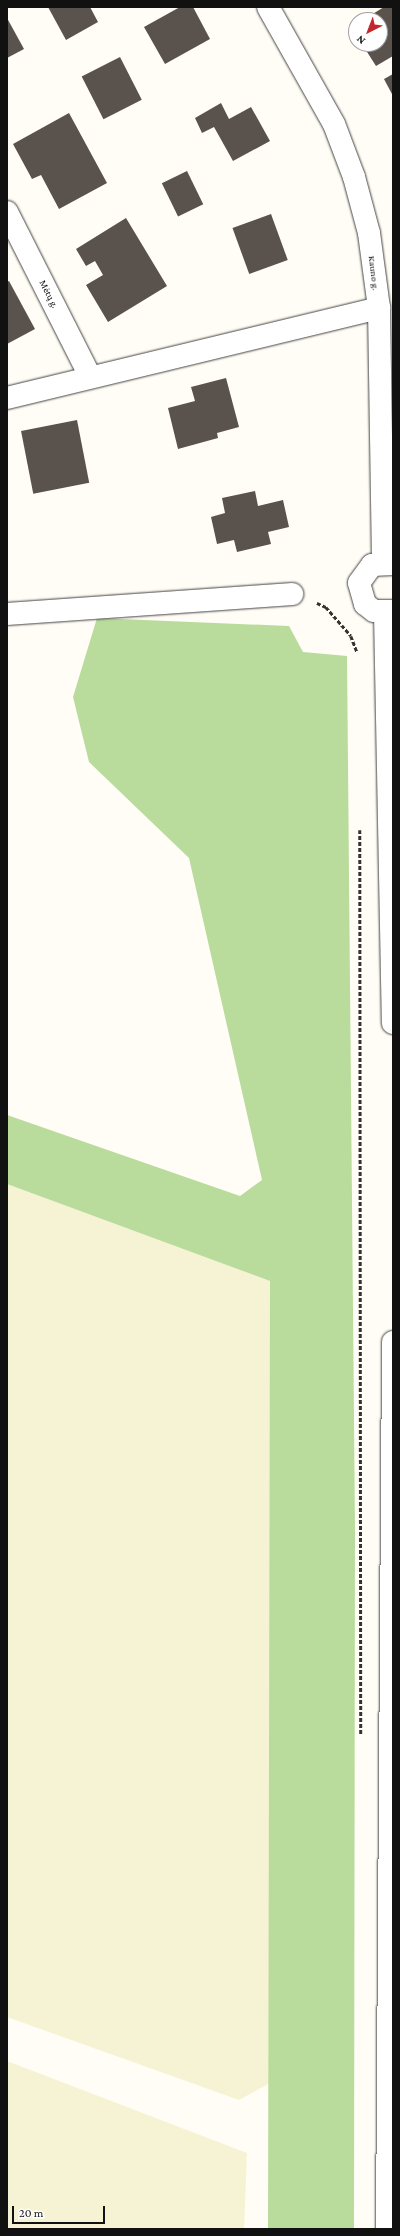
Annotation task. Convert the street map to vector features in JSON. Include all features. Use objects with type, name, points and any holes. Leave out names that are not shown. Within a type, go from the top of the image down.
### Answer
[{"type":"street","name":"Kauno g.","points":[[268,7],[334,124],[354,177],[369,233],[378,308],[388,563],[368,569],[359,583],[365,604],[389,612],[393,1023]]},
{"type":"street","name":"Mėtų g.","points":[[7,212],[90,376]]},
{"type":"street","points":[[7,398],[90,376],[378,308]]},
{"type":"street","points":[[7,614],[292,594]]},
{"type":"street","points":[[387,2229],[391,2088],[393,1342]]},
{"type":"path","points":[[292,594],[326,607],[351,636],[360,656],[361,648]]},
{"type":"path","points":[[360,824],[361,1741]]},
{"type":"shaded area","points":[[7,1184],[270,1281],[270,2083],[239,2100],[7,2017]]},
{"type":"shaded area","points":[[7,2061],[247,2153],[244,2229],[7,2229]]},
{"type":"green space","points":[[97,618],[289,626],[303,652],[347,656],[355,1528],[354,2229],[268,2229],[270,1281],[7,1184],[7,1115],[240,1196],[262,1180],[189,858],[89,762],[73,697]]},
{"type":"building","points":[[48,7],[90,7],[98,22],[66,40]]},
{"type":"building","points":[[180,7],[193,7],[210,39],[165,64],[144,27]]},
{"type":"building","points":[[384,7],[393,7],[393,56],[376,66],[367,52],[388,52],[388,12],[376,12]]},
{"type":"building","points":[[7,18],[24,49],[7,58]]},
{"type":"building","points":[[120,57],[142,100],[103,119],[82,77]]},
{"type":"building","points":[[393,74],[393,96],[384,79]]},
{"type":"building","points":[[221,103],[229,119],[251,107],[270,141],[233,161],[214,127],[202,133],[195,118]]},
{"type":"building","points":[[69,113],[107,183],[59,209],[41,175],[32,179],[13,144]]},
{"type":"building","points":[[187,171],[203,204],[178,217],[162,183]]},
{"type":"building","points":[[271,214],[288,260],[249,274],[232,228]]},
{"type":"building","points":[[126,218],[167,286],[108,322],[86,285],[103,275],[95,261],[86,266],[76,249]]},
{"type":"building","points":[[9,281],[35,329],[7,344],[7,282]]},
{"type":"building","points":[[226,378],[239,427],[217,433],[218,438],[178,449],[168,408],[195,401],[191,387]]},
{"type":"building","points":[[77,420],[89,483],[33,494],[21,431]]},
{"type":"building","points":[[255,491],[258,506],[283,500],[289,527],[268,532],[271,544],[237,552],[234,540],[217,544],[211,517],[225,513],[222,498]]}]
